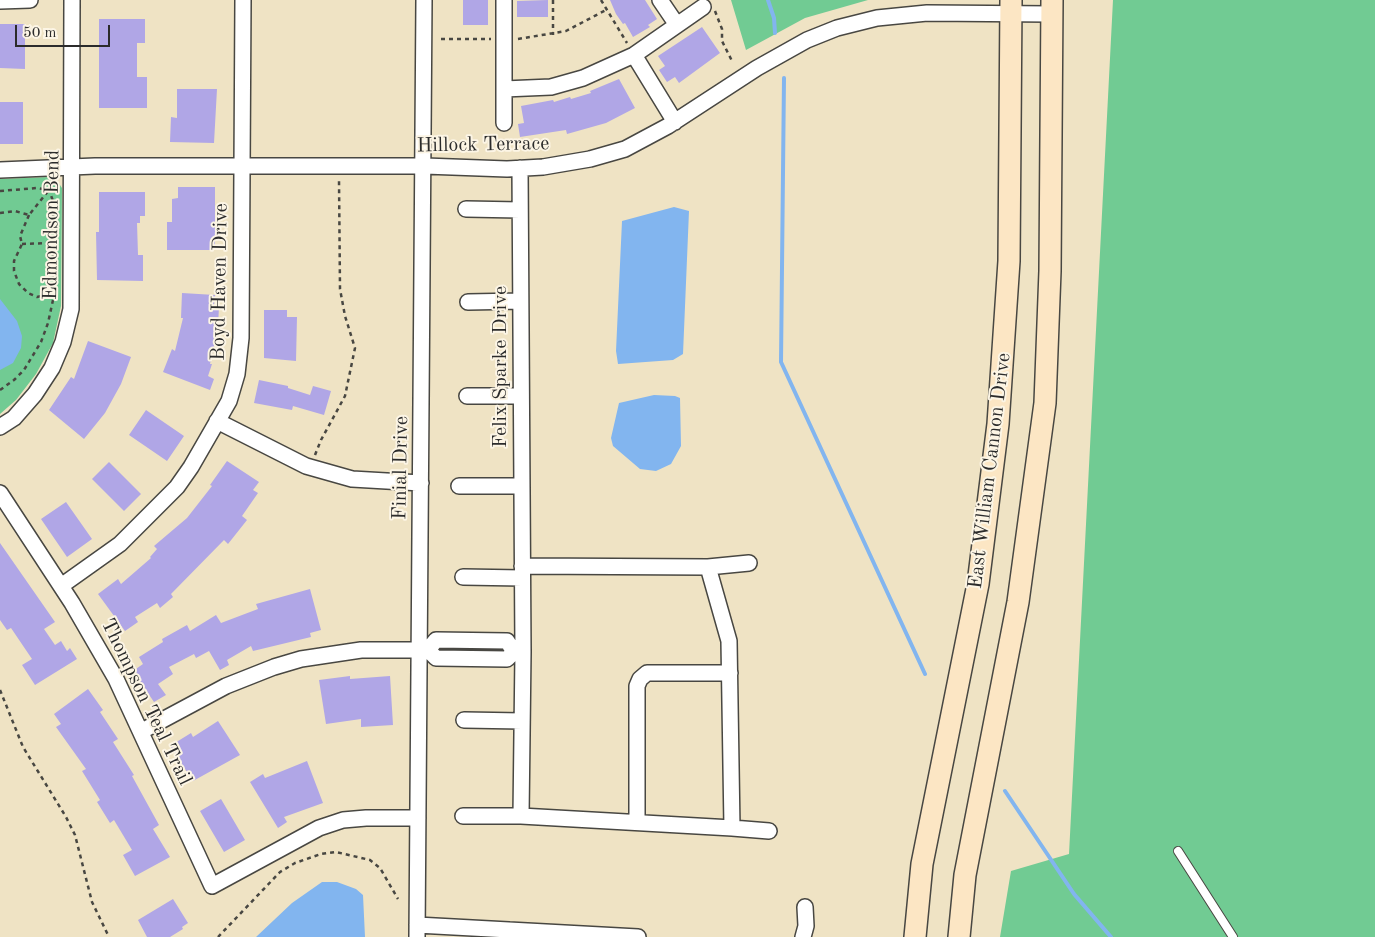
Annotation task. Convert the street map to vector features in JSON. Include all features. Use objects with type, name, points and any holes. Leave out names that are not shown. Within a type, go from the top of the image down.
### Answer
[{"type":"street","points":[[0,1],[30,0]]},
{"type":"street","name":"Edmondson Bend","points":[[0,427],[14,418],[35,394],[52,368],[63,342],[71,309],[72,0]]},
{"type":"street","name":"Boyd Haven Drive","points":[[61,586],[120,544],[159,507],[191,467],[229,401],[238,374],[241,338],[243,0]]},
{"type":"street","name":"Finial Drive","points":[[417,931],[418,818],[424,650],[421,483],[425,166],[424,0]]},
{"type":"street","points":[[504,0],[504,123]]},
{"type":"street","points":[[660,0],[677,25]]},
{"type":"street","points":[[504,89],[551,87],[583,78],[707,7]]},
{"type":"street","name":"Hillock Terrace","points":[[0,170],[72,167],[242,166],[520,168],[590,159],[625,149],[675,122],[782,54],[807,40],[837,28],[877,18],[927,13],[1011,7],[1052,7]]},
{"type":"street","name":"East William Cannon Drive","points":[[915,937],[922,864],[978,584],[997,434],[1009,261],[1011,7]]},
{"type":"street","points":[[959,937],[965,875],[1018,602],[1045,403],[1050,271],[1052,7]]},
{"type":"street","points":[[631,50],[675,122]]},
{"type":"street","name":"Felix Sparke Drive","points":[[520,168],[522,572],[519,652],[522,721],[521,816]]},
{"type":"street","points":[[466,210],[520,210]]},
{"type":"street","points":[[468,302],[520,301]]},
{"type":"street","points":[[467,396],[520,396]]},
{"type":"street","points":[[217,421],[306,466],[352,479],[421,483]]},
{"type":"street","points":[[459,486],[521,486]]},
{"type":"street","name":"Thompson Teal Trail","points":[[0,493],[61,586],[116,679],[212,886],[319,828],[343,820],[418,818]]},
{"type":"street","points":[[464,577],[522,572],[708,567],[749,563]]},
{"type":"street","points":[[708,567],[729,641],[732,828]]},
{"type":"street","points":[[142,732],[226,686],[274,667],[301,660],[361,650],[424,650],[436,640],[507,642],[519,652]]},
{"type":"street","points":[[637,822],[638,686],[640,679],[647,673],[730,673]]},
{"type":"street","points":[[464,720],[522,721]]},
{"type":"street","points":[[463,816],[521,816],[769,831]]},
{"type":"street","points":[[802,937],[806,926],[805,906]]},
{"type":"street","points":[[417,931],[638,937]]},
{"type":"lane","points":[[1178,851],[1233,937]]},
{"type":"path","points":[[553,0],[553,35]]},
{"type":"path","points":[[601,0],[631,50]]},
{"type":"path","points":[[707,7],[719,18],[722,41],[733,63]]},
{"type":"path","points":[[511,38],[553,35],[579,26],[606,10]]},
{"type":"path","points":[[441,39],[495,39]]},
{"type":"path","points":[[315,456],[320,440],[345,396],[353,368],[355,348],[345,316],[340,289],[340,180]]},
{"type":"path","points":[[0,191],[37,188],[49,190]]},
{"type":"path","points":[[49,190],[29,214],[20,236],[22,244],[14,266],[19,284],[28,293],[36,297],[53,293]]},
{"type":"path","points":[[0,390],[24,370],[41,342],[48,323],[53,293],[53,201],[49,190]]},
{"type":"path","points":[[0,213],[15,211],[29,214]]},
{"type":"path","points":[[22,244],[53,243]]},
{"type":"path","points":[[0,690],[23,747],[34,768],[66,816],[75,835],[92,902],[109,937]]},
{"type":"path","points":[[218,937],[280,872],[295,863],[321,854],[336,852],[353,854],[370,860],[380,868],[398,899]]},
{"type":"green space","points":[[731,0],[868,0],[805,18],[746,50]]},
{"type":"green space","points":[[1113,0],[1375,0],[1375,937],[1000,937],[1011,871],[1069,854]]},
{"type":"green space","points":[[50,177],[56,179],[62,188],[61,306],[53,343],[36,374],[16,400],[0,414],[0,179]]},
{"type":"water","points":[[674,207],[689,211],[683,354],[673,360],[618,364],[616,351],[622,221]]},
{"type":"water","points":[[0,299],[17,321],[22,336],[21,348],[13,363],[0,370]]},
{"type":"water","points":[[654,395],[680,398],[681,446],[671,464],[656,471],[640,469],[613,446],[611,438],[619,403]]},
{"type":"water","points":[[322,882],[337,882],[356,889],[363,895],[365,937],[256,937],[292,903]]},
{"type":"building","points":[[463,0],[488,0],[488,25],[463,25]]},
{"type":"building","points":[[548,0],[548,17],[517,17],[517,1]]},
{"type":"building","points":[[610,0],[645,0],[657,19],[648,25],[650,27],[633,37],[625,23],[623,24],[616,14]]},
{"type":"building","points":[[99,19],[145,19],[145,43],[137,43],[137,77],[147,77],[147,108],[99,108]]},
{"type":"building","points":[[0,24],[25,24],[25,69],[0,68]]},
{"type":"building","points":[[702,27],[720,53],[679,83],[675,77],[667,82],[659,70],[665,66],[658,56]]},
{"type":"building","points":[[619,79],[635,108],[606,123],[567,134],[566,130],[520,137],[518,124],[524,123],[521,106],[553,100],[554,102],[570,97],[571,99],[591,93],[590,91]]},
{"type":"building","points":[[177,89],[217,89],[214,143],[170,142],[171,117],[177,118]]},
{"type":"building","points":[[0,102],[23,102],[23,144],[0,144]]},
{"type":"building","points":[[178,187],[215,187],[215,250],[167,250],[167,222],[172,222],[172,199],[178,198]]},
{"type":"building","points":[[99,192],[145,192],[145,216],[140,216],[140,223],[137,223],[138,255],[143,255],[143,281],[97,280],[96,232],[99,232]]},
{"type":"building","points":[[182,293],[215,295],[214,305],[219,306],[218,327],[210,364],[212,364],[208,376],[214,379],[210,390],[163,372],[172,349],[175,351],[183,318],[181,318]]},
{"type":"building","points":[[264,310],[287,310],[287,317],[297,317],[296,361],[264,358]]},
{"type":"building","points":[[88,341],[131,357],[121,384],[105,413],[84,439],[49,410],[71,377],[74,379]]},
{"type":"building","points":[[259,380],[288,386],[288,388],[310,395],[313,386],[331,391],[324,415],[293,406],[292,410],[254,403]]},
{"type":"building","points":[[146,410],[184,436],[167,461],[129,435]]},
{"type":"building","points":[[227,461],[259,482],[253,490],[258,493],[242,516],[247,520],[228,544],[224,540],[171,594],[173,597],[160,608],[157,603],[135,617],[138,622],[125,631],[98,594],[118,579],[121,584],[151,558],[157,549],[154,546],[187,518],[212,486],[210,485]]},
{"type":"building","points":[[109,462],[141,494],[124,511],[92,479]]},
{"type":"building","points":[[66,502],[92,539],[67,557],[41,519]]},
{"type":"building","points":[[0,543],[55,622],[44,629],[55,645],[61,641],[67,651],[70,648],[77,659],[35,685],[22,665],[32,659],[11,628],[7,630],[0,620]]},
{"type":"building","points":[[310,589],[321,630],[310,633],[311,637],[253,651],[251,646],[227,660],[229,665],[220,670],[209,651],[196,658],[194,654],[169,667],[173,674],[158,684],[166,695],[154,702],[133,671],[143,664],[139,657],[163,642],[162,639],[187,625],[190,631],[216,615],[221,623],[258,609],[256,604]]},
{"type":"building","points":[[350,676],[350,679],[390,676],[393,725],[361,727],[361,719],[326,724],[319,680]]},
{"type":"building","points":[[88,689],[103,710],[100,712],[118,739],[113,742],[134,775],[132,776],[159,825],[153,829],[170,857],[135,876],[123,855],[132,850],[114,820],[110,823],[97,802],[100,800],[82,771],[86,769],[56,727],[61,724],[54,714]]},
{"type":"building","points":[[218,721],[240,755],[193,781],[170,746],[191,733],[193,737]]},
{"type":"building","points":[[307,761],[323,803],[284,817],[287,822],[278,828],[250,782],[263,774],[265,778]]},
{"type":"building","points":[[221,799],[245,840],[224,852],[200,811]]},
{"type":"building","points":[[173,899],[188,923],[182,927],[183,929],[170,937],[147,937],[138,920]]},
{"type":"waterway","points":[[768,0],[774,18],[775,33]]},
{"type":"waterway","points":[[784,78],[781,362],[925,674]]},
{"type":"waterway","points":[[1005,791],[1074,894],[1111,937]]}]
